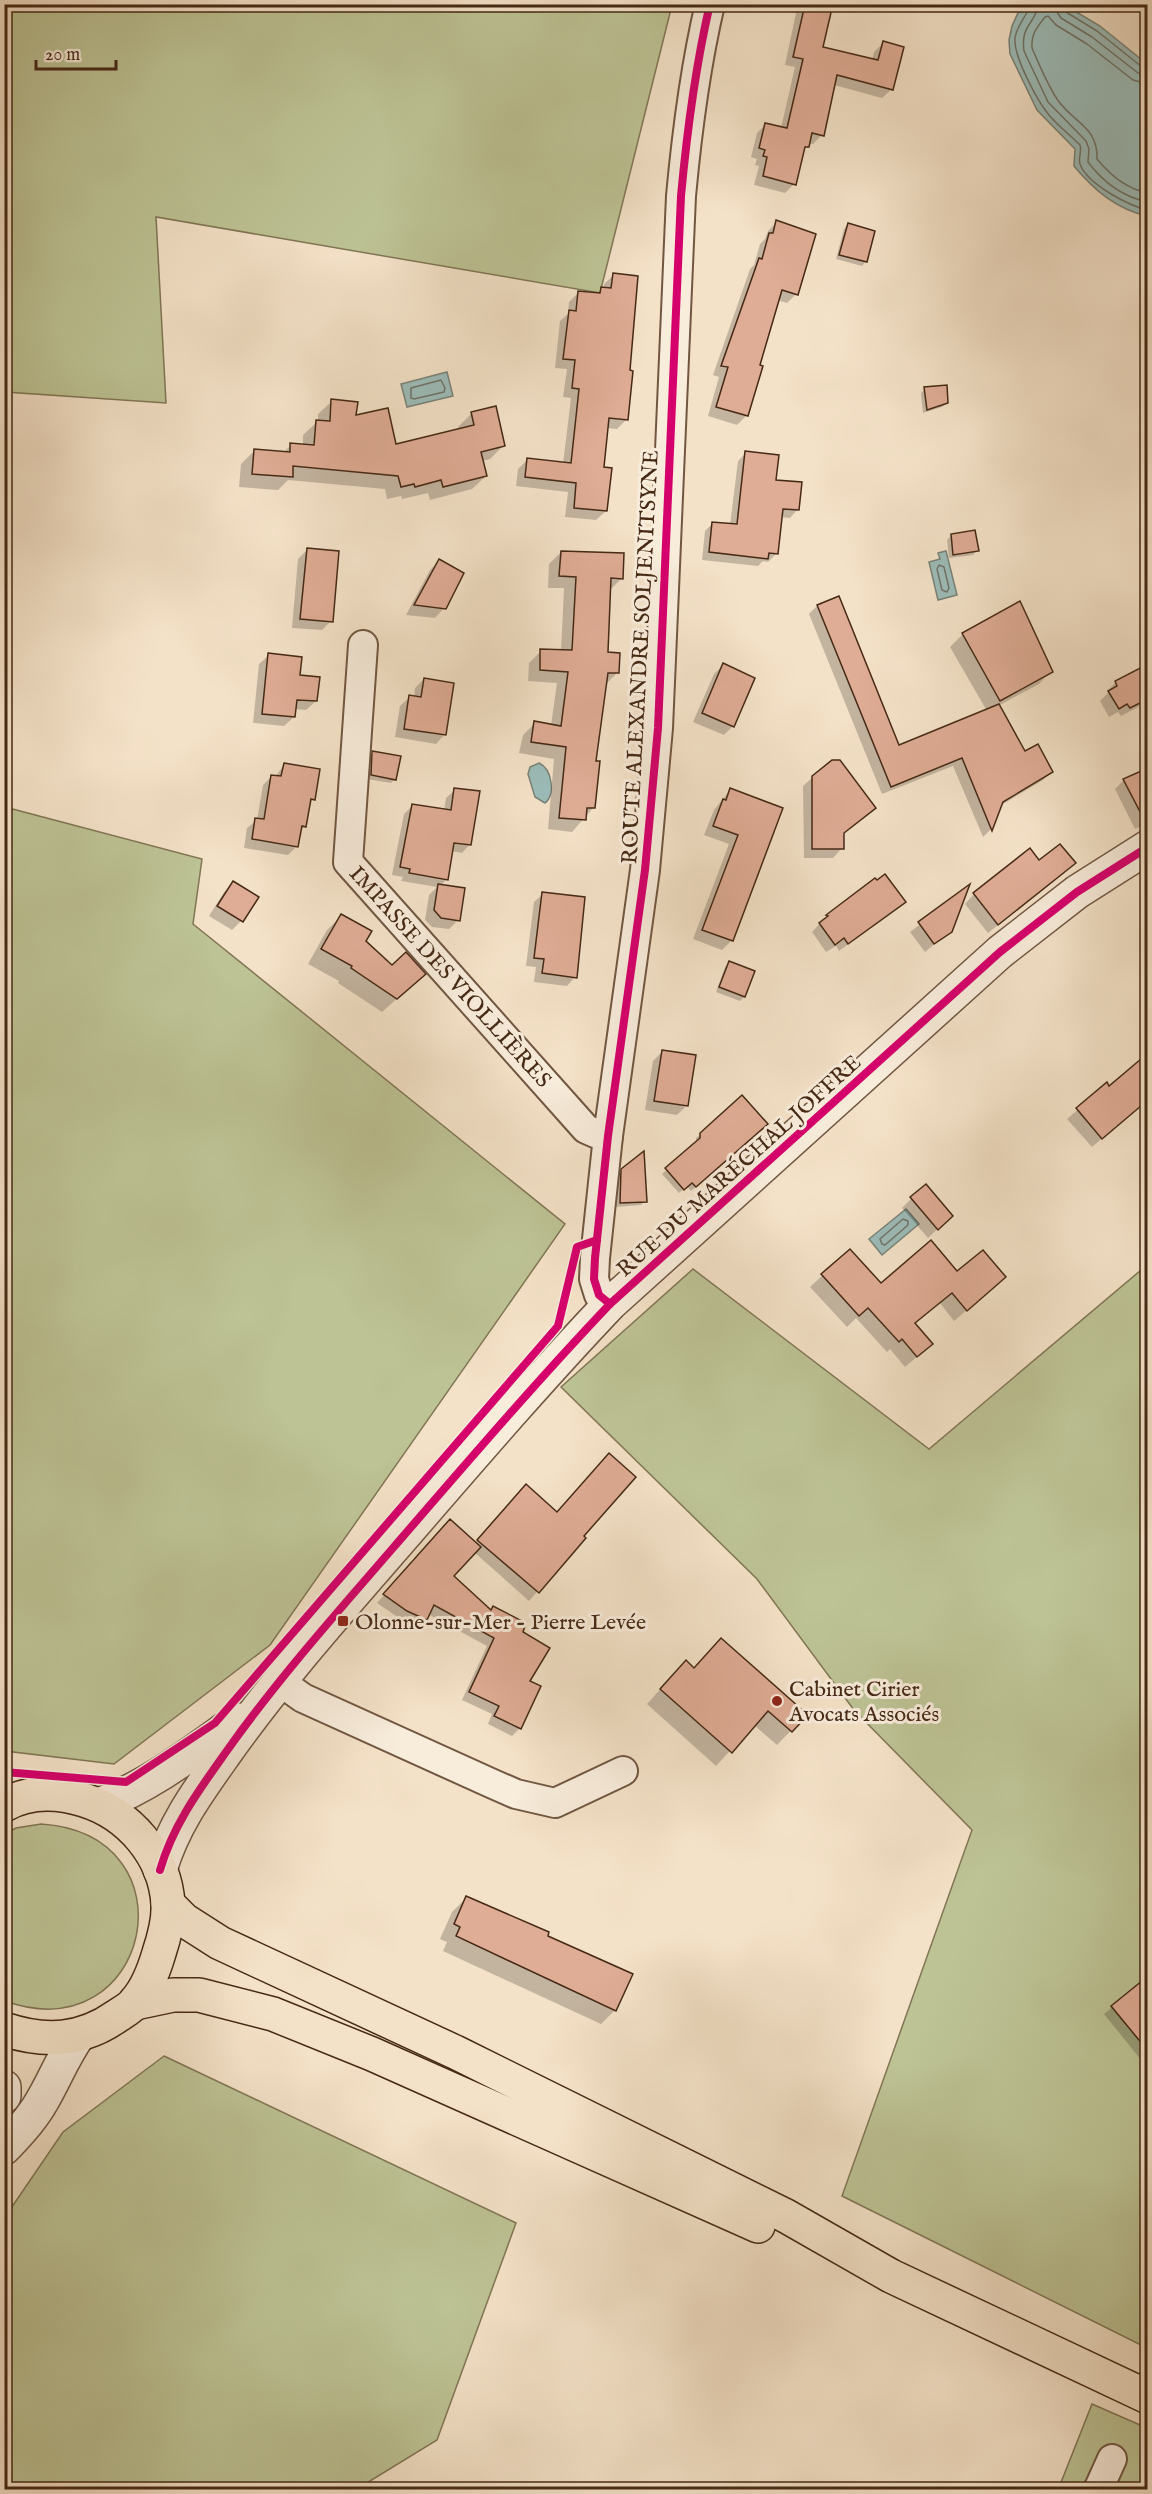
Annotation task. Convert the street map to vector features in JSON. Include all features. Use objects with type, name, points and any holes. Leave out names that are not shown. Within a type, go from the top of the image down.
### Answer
[{"type":"main road","points":[[4,1805],[16,1798],[40,1794],[71,1796],[99,1805],[120,1817],[136,1830],[160,1870],[168,1904],[164,1936],[154,1971],[135,2003],[110,2021],[78,2036],[47,2038],[4,2029]]},
{"type":"main road","points":[[168,1904],[184,1920],[220,1943],[375,2014],[625,2136],[786,2216],[891,2276],[1148,2397]]},
{"type":"main road","points":[[135,2003],[173,1995],[199,1995],[283,2017],[372,2054],[778,2235],[891,2276]]},
{"type":"street","name":"ROUTE ALEXANDRE SOLJENITSYNE","points":[[610,1304],[599,1295],[594,1279],[608,1136],[645,870],[658,728],[681,196],[687,126],[698,53],[710,4]]},
{"type":"street","name":"IMPASSE DES VIOLLIÈRES","points":[[363,645],[348,862],[586,1129],[608,1136]]},
{"type":"street","name":"RUE DU MARÉCHAL JOFFRE","points":[[160,1870],[167,1846],[187,1806],[269,1693],[555,1361],[610,1304],[1000,952],[1077,892],[1148,847]]},
{"type":"street","name":"RUE DU MARÉCHAL JOFFRE","points":[[99,1805],[134,1791],[162,1774],[269,1693]]},
{"type":"street","points":[[269,1693],[303,1698],[516,1794],[555,1803],[623,1771]]},
{"type":"street","points":[[4,2148],[27,2124],[43,2101],[59,2066],[78,2036]]},
{"type":"street","points":[[4,2087],[4,2096]]},
{"type":"street","points":[[1098,2490],[1113,2458]]},
{"type":"green space","points":[[4,5],[672,5],[600,293],[156,217],[166,403],[5,392]]},
{"type":"green space","points":[[5,807],[202,859],[193,924],[565,1224],[270,1645],[114,1764],[5,1751]]},
{"type":"green space","points":[[1147,1265],[1147,2348],[842,2196],[972,1830],[854,1710],[757,1579],[561,1387],[693,1269],[929,1449]]},
{"type":"green space","points":[[41,1824],[90,1837],[122,1863],[137,1898],[136,1936],[122,1970],[94,1997],[55,2009],[5,2001],[5,1834],[16,1828]]},
{"type":"green space","points":[[164,2056],[516,2223],[437,2440],[357,2489],[5,2489],[5,2217],[63,2132]]},
{"type":"green space","points":[[1092,2404],[1147,2428],[1147,2489],[1058,2490]]},
{"type":"water","points":[[1026,5],[1065,5],[1100,26],[1147,64],[1147,216],[1125,209],[1089,183],[1074,166],[1075,149],[1037,110],[1010,54],[1009,40],[1012,26],[1018,13]]},
{"type":"water","points":[[447,372],[453,396],[407,407],[401,384]]},
{"type":"water","points":[[946,551],[957,595],[938,600],[929,562],[940,559],[938,553]]},
{"type":"water","points":[[539,763],[547,771],[551,782],[551,794],[545,803],[535,797],[528,774],[530,767]]},
{"type":"water","points":[[906,1209],[919,1224],[882,1255],[869,1239]]},
{"type":"building","points":[[805,4],[833,4],[823,47],[878,60],[883,41],[904,47],[893,90],[837,75],[824,136],[812,133],[809,147],[805,147],[796,185],[763,176],[767,157],[763,156],[765,150],[759,148],[765,123],[787,128],[803,59],[793,57]]},
{"type":"building","points":[[776,220],[816,234],[798,295],[782,290],[748,416],[716,407],[728,367],[721,366],[759,258],[762,259],[769,233],[773,233]]},
{"type":"building","points":[[848,223],[875,231],[867,262],[839,255]]},
{"type":"building","points":[[613,273],[638,276],[628,420],[609,418],[604,467],[612,468],[607,511],[574,508],[576,483],[525,477],[527,458],[571,463],[579,389],[572,388],[575,360],[563,359],[569,310],[576,311],[578,291],[600,293],[601,287],[611,288]]},
{"type":"building","points":[[947,385],[948,403],[927,410],[924,387]]},
{"type":"building","points":[[331,399],[358,402],[356,415],[388,408],[396,444],[474,425],[471,412],[496,406],[505,446],[481,452],[487,476],[443,487],[441,480],[415,487],[414,484],[401,487],[398,476],[293,466],[293,477],[252,474],[254,449],[290,452],[290,443],[314,445],[316,420],[330,421]]},
{"type":"building","points":[[745,451],[779,455],[776,480],[802,482],[799,510],[783,509],[778,554],[769,553],[768,559],[709,552],[712,522],[737,524]]},
{"type":"building","points":[[975,530],[979,551],[953,555],[951,534]]},
{"type":"building","points":[[307,548],[339,551],[333,622],[300,619]]},
{"type":"building","points":[[561,551],[624,553],[623,579],[611,578],[608,652],[620,653],[619,673],[608,673],[596,761],[600,761],[595,808],[587,808],[586,820],[559,818],[566,747],[531,742],[534,721],[561,726],[568,672],[540,670],[540,649],[572,650],[576,577],[559,576]]},
{"type":"building","points":[[439,559],[464,573],[446,609],[414,605]]},
{"type":"building","points":[[839,596],[899,745],[999,704],[1025,751],[1038,744],[1053,772],[1003,802],[992,831],[962,758],[891,787],[817,605]]},
{"type":"building","points":[[1020,601],[1053,672],[1000,701],[962,633]]},
{"type":"building","points":[[268,653],[302,657],[300,675],[320,677],[317,701],[297,700],[295,717],[262,714]]},
{"type":"building","points":[[723,663],[755,678],[734,727],[702,713]]},
{"type":"building","points":[[1148,664],[1148,699],[1130,708],[1127,704],[1119,709],[1108,691],[1117,686],[1115,681]]},
{"type":"building","points":[[424,678],[454,683],[446,735],[404,729],[409,695],[421,697]]},
{"type":"building","points":[[372,751],[401,756],[396,780],[371,775]]},
{"type":"building","points":[[832,760],[840,760],[876,808],[844,833],[844,849],[812,849],[812,776]]},
{"type":"building","points":[[284,763],[320,769],[315,800],[311,799],[306,827],[302,826],[298,847],[252,839],[255,818],[264,819],[271,775],[281,776]]},
{"type":"building","points":[[1148,768],[1148,827],[1123,779]]},
{"type":"building","points":[[454,788],[480,791],[471,845],[454,843],[448,880],[409,873],[410,869],[400,867],[412,804],[451,810]]},
{"type":"building","points":[[730,788],[783,808],[733,941],[702,930],[738,835],[713,826],[723,799],[726,800]]},
{"type":"building","points":[[1060,844],[1076,863],[998,925],[973,893],[1030,848],[1039,860]]},
{"type":"building","points":[[885,874],[906,902],[848,944],[844,938],[835,945],[819,923],[828,916],[826,915],[875,878],[877,880]]},
{"type":"building","points":[[233,881],[259,897],[243,922],[217,906]]},
{"type":"building","points":[[438,884],[465,888],[460,921],[441,918],[434,910]]},
{"type":"building","points":[[970,884],[952,932],[934,944],[918,922]]},
{"type":"building","points":[[542,892],[585,897],[577,978],[542,973],[544,959],[534,958]]},
{"type":"building","points":[[341,914],[372,931],[366,941],[392,965],[406,952],[426,974],[397,999],[351,968],[352,966],[321,949]]},
{"type":"building","points":[[729,961],[755,971],[745,997],[719,987]]},
{"type":"building","points":[[662,1050],[696,1055],[688,1106],[654,1101]]},
{"type":"building","points":[[1148,1053],[1148,1100],[1102,1139],[1076,1108],[1107,1082],[1109,1086]]},
{"type":"building","points":[[742,1095],[768,1124],[696,1187],[692,1183],[684,1190],[665,1168],[700,1138],[700,1133]]},
{"type":"building","points":[[644,1151],[647,1202],[620,1203],[621,1169]]},
{"type":"building","points":[[926,1184],[953,1216],[938,1230],[910,1197]]},
{"type":"building","points":[[931,1240],[957,1271],[983,1250],[1006,1277],[967,1311],[952,1293],[915,1323],[933,1344],[917,1357],[902,1339],[899,1342],[868,1308],[859,1316],[821,1274],[850,1249],[881,1283]]},
{"type":"building","points":[[609,1453],[636,1477],[584,1536],[586,1538],[539,1593],[477,1540],[526,1484],[557,1512]]},
{"type":"building","points":[[450,1519],[481,1547],[454,1576],[491,1610],[493,1606],[526,1623],[523,1632],[550,1648],[530,1681],[541,1686],[521,1729],[494,1716],[499,1706],[469,1692],[494,1638],[434,1605],[427,1620],[407,1611],[383,1594]]},
{"type":"building","points":[[721,1638],[808,1715],[792,1732],[768,1711],[732,1753],[660,1689],[686,1660],[694,1668]]},
{"type":"building","points":[[466,1896],[549,1932],[548,1936],[633,1974],[616,2011],[456,1936],[460,1927],[454,1924]]},
{"type":"building","points":[[1148,1976],[1148,2051],[1111,2006]]},
{"type":"cycle path","points":[[610,1304],[599,1295],[594,1279],[595,1258],[608,1136],[645,870],[658,728],[681,196],[692,100],[710,4]]},
{"type":"cycle path","points":[[160,1870],[172,1838],[188,1808],[265,1699],[473,1456],[610,1304],[1000,952],[1077,892],[1148,847]]},
{"type":"cycle path","points":[[4,1772],[126,1782],[215,1723],[558,1326],[577,1247],[597,1240]]},
{"type":"place","name":"Olonne-sur-Mer - Pierre Levée","points":[[343,1621]]},
{"type":"place","name":"Cabinet Cirier Avocats Associés","points":[[777,1701]]}]
